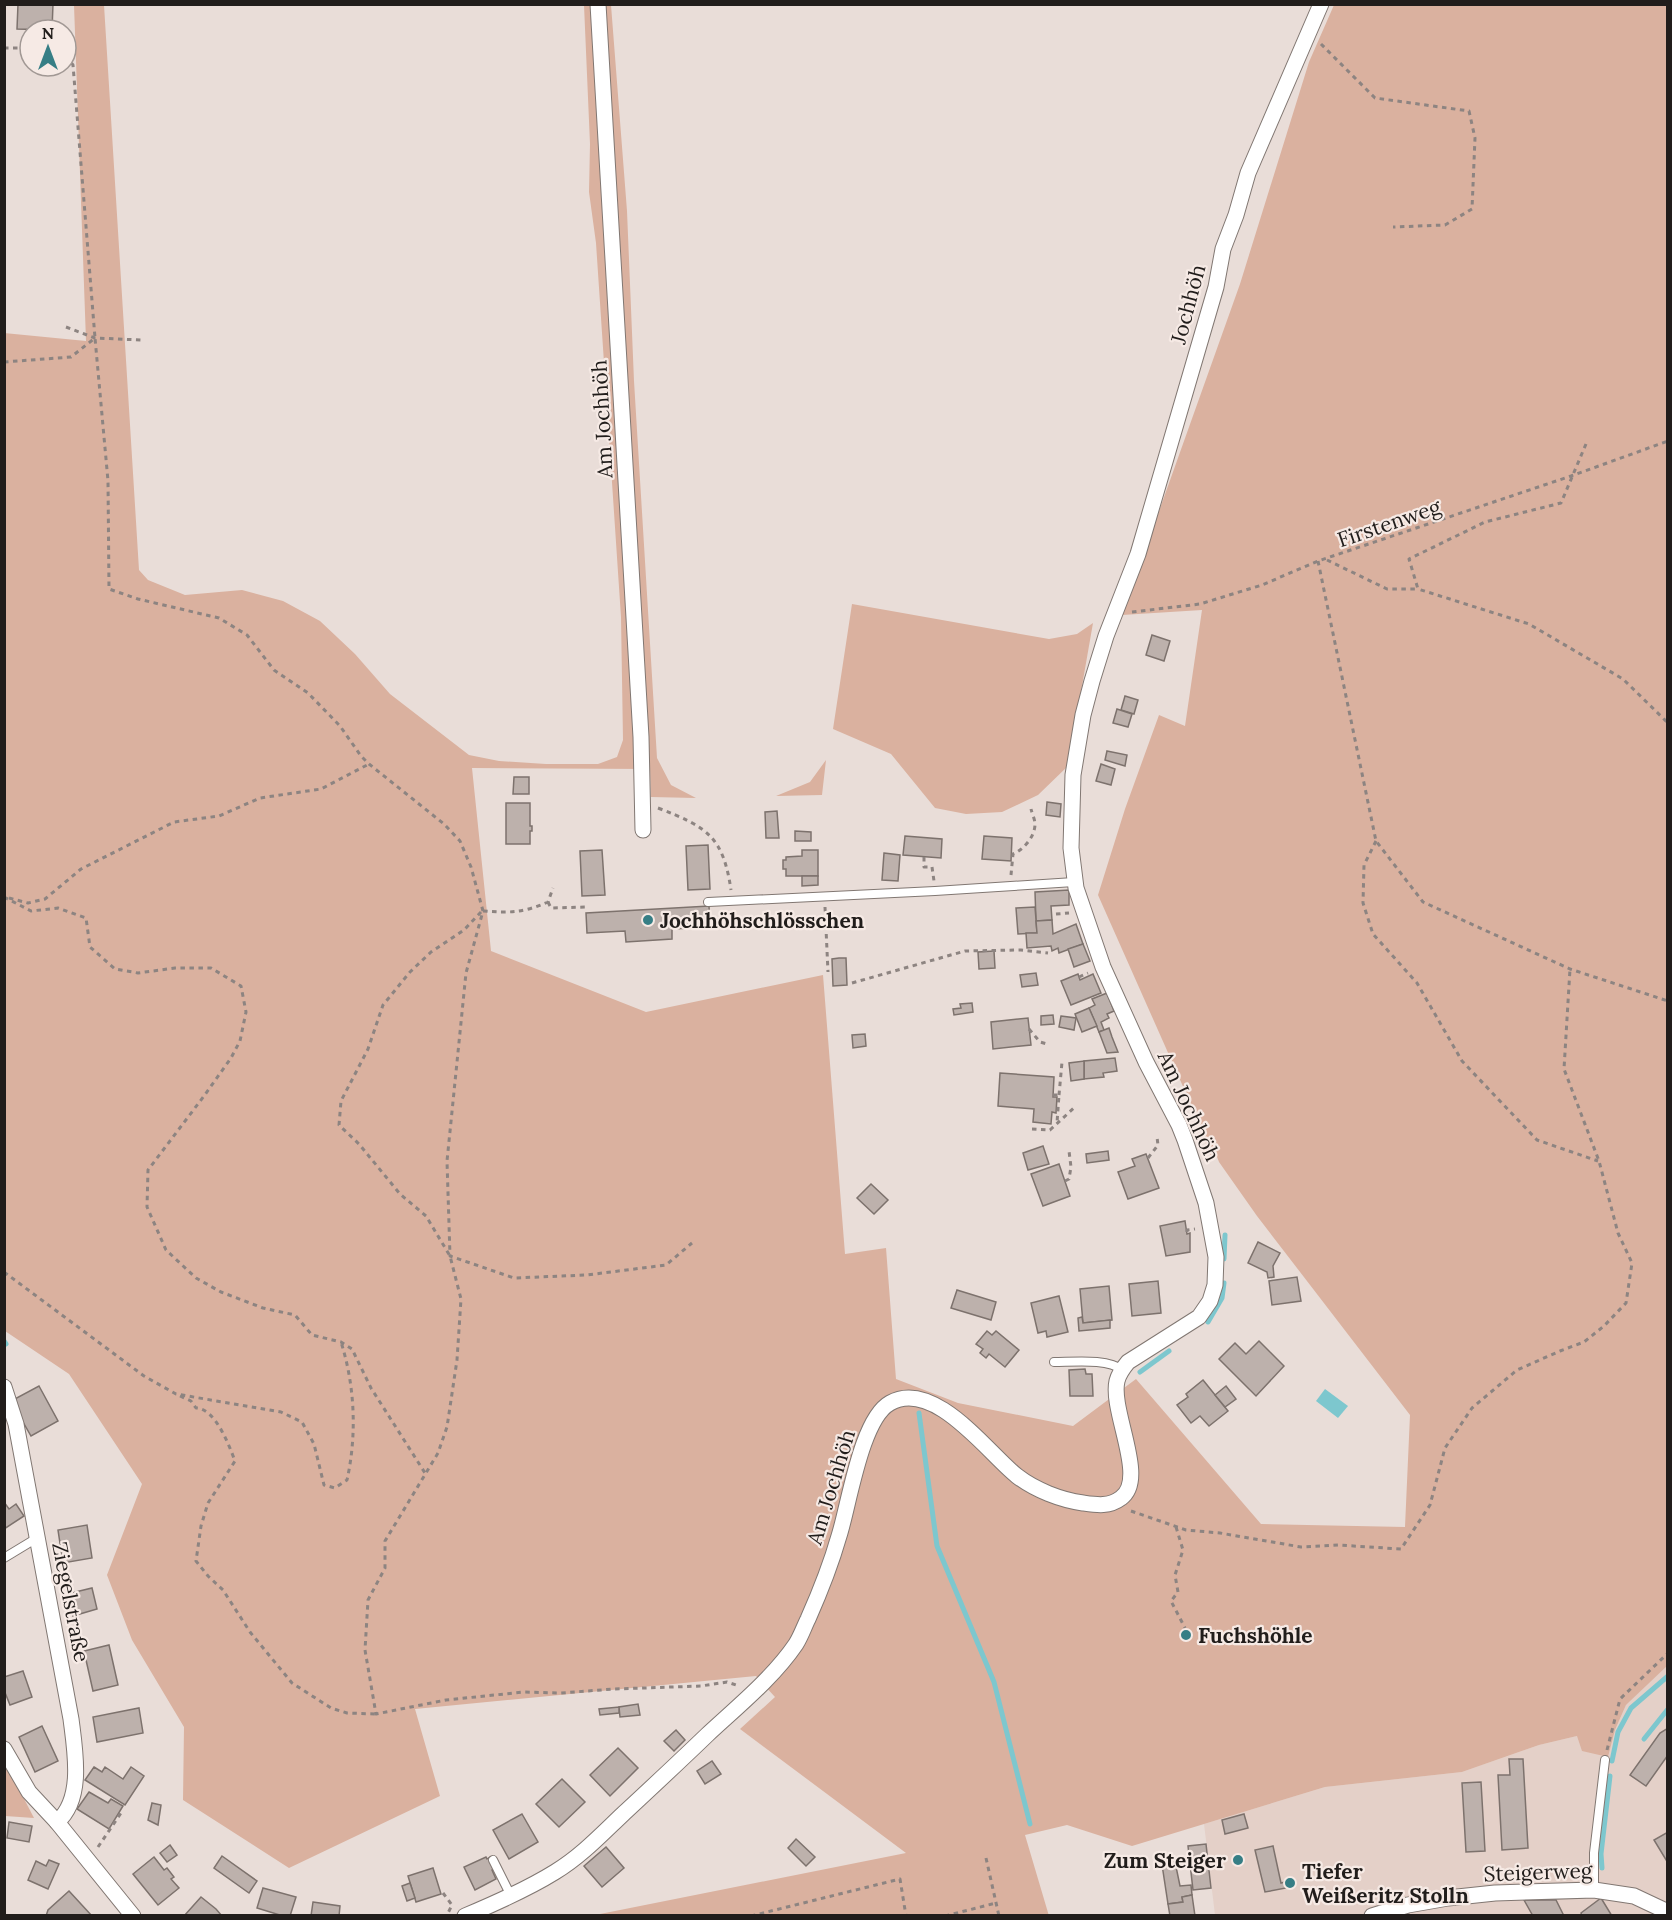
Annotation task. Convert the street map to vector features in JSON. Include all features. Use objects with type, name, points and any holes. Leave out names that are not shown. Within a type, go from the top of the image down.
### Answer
[{"type":"street","name":"Am Jochhöh","points":[[598,4],[640,725],[643,830]]},
{"type":"street","name":"Jochhöh","points":[[1114,616],[1138,554],[1216,287],[1223,249],[1248,173],[1321,4]]},
{"type":"street","name":"Am Jochhöh","points":[[1114,616],[1083,715],[1073,775],[1071,848],[1074,882],[1103,967],[1146,1062],[1179,1125],[1195,1167],[1206,1203],[1216,1257],[1215,1286],[1199,1317],[1128,1362],[1122,1370]]},
{"type":"street","points":[[1112,1503],[1124,1497],[1129,1488],[1130,1479],[1129,1458],[1117,1405],[1116,1383],[1122,1370]]},
{"type":"street","name":"Ziegelstraße","points":[[4,1387],[16,1424],[70,1708],[75,1755],[74,1789],[66,1815],[57,1822]]},
{"type":"street","name":"Am Jochhöh","points":[[465,1916],[511,1896],[556,1872],[588,1847],[754,1691],[797,1643],[826,1576],[862,1449],[874,1421],[889,1403],[915,1398],[935,1406],[967,1428],[1016,1475],[1031,1485],[1078,1502],[1100,1505],[1112,1503]]},
{"type":"street","points":[[4,1749],[29,1792],[57,1822],[133,1916]]},
{"type":"street","name":"Steigerweg","points":[[1372,1916],[1408,1905],[1448,1898],[1495,1893],[1594,1890],[1614,1891],[1634,1896],[1668,1912]]},
{"type":"lane","points":[[708,902],[1074,882]]},
{"type":"lane","points":[[1054,1362],[1108,1364],[1116,1365],[1122,1370]]},
{"type":"lane","points":[[4,1558],[37,1538]]},
{"type":"lane","points":[[1594,1890],[1594,1853],[1605,1760]]},
{"type":"lane","points":[[493,1860],[511,1896]]},
{"type":"path","points":[[1308,33],[1375,98],[1469,111],[1476,138],[1472,209],[1445,225],[1393,226]]},
{"type":"path","points":[[74,78],[108,481],[109,589],[138,599],[219,618],[247,635],[274,670],[308,693],[340,726],[369,764],[444,824],[460,841],[471,867],[483,911],[466,973],[447,1161],[450,1256],[461,1299],[457,1360],[447,1427],[438,1453],[385,1541],[385,1568],[368,1600],[365,1650],[376,1714]]},
{"type":"path","points":[[66,327],[95,338],[141,340]]},
{"type":"path","points":[[4,362],[71,357],[95,338]]},
{"type":"path","name":"Firstenweg","points":[[1114,616],[1200,604],[1262,585],[1318,561],[1328,560],[1668,441]]},
{"type":"path","points":[[1418,589],[1409,560],[1485,522],[1561,502],[1586,444]]},
{"type":"path","points":[[1328,560],[1386,589],[1418,589],[1529,624],[1623,679],[1668,723]]},
{"type":"path","points":[[1318,561],[1376,841],[1423,902],[1570,969],[1668,1001]]},
{"type":"path","points":[[4,897],[28,903],[45,899],[81,869],[174,822],[219,816],[260,798],[321,789],[369,764]]},
{"type":"path","points":[[642,806],[655,807],[694,822],[711,838],[724,856],[732,901]]},
{"type":"path","points":[[1011,883],[1013,854],[1022,850],[1035,824],[1031,810]]},
{"type":"path","points":[[1376,841],[1364,865],[1363,903],[1373,934],[1417,983],[1462,1061],[1537,1140],[1599,1161]]},
{"type":"path","points":[[924,857],[924,867],[932,867],[934,886]]},
{"type":"path","points":[[483,911],[504,913],[528,911],[548,902],[553,888]]},
{"type":"path","points":[[4,897],[31,911],[58,908],[86,918],[90,947],[115,969],[138,973],[175,968],[212,968],[241,986],[246,1012],[240,1041],[204,1096],[148,1170],[147,1207],[166,1250],[196,1278],[221,1292],[262,1308],[295,1315],[312,1335],[341,1342],[352,1349],[371,1388],[425,1473]]},
{"type":"path","points":[[548,902],[551,908],[586,907]]},
{"type":"path","points":[[825,902],[828,972]]},
{"type":"path","points":[[483,911],[464,930],[431,952],[410,972],[383,1005],[368,1049],[341,1101],[339,1125],[400,1194],[426,1216],[450,1256],[514,1278],[587,1275],[666,1265],[692,1243]]},
{"type":"path","points":[[1056,914],[1072,912]]},
{"type":"path","points":[[852,983],[965,951],[1021,950],[1048,953]]},
{"type":"path","points":[[1112,1503],[1186,1530],[1220,1533],[1301,1547],[1338,1545],[1401,1549],[1430,1504],[1445,1449],[1472,1408],[1517,1370],[1560,1350],[1584,1342],[1604,1326],[1626,1303],[1632,1263],[1618,1233],[1599,1161],[1564,1069],[1570,969]]},
{"type":"path","points":[[1079,977],[1093,970]]},
{"type":"path","points":[[1029,1029],[1040,1042],[1047,1044]]},
{"type":"path","points":[[1057,1123],[1062,1062]]},
{"type":"path","points":[[1053,1095],[1059,1095]]},
{"type":"path","points":[[1032,1129],[1050,1130],[1076,1106]]},
{"type":"path","points":[[1148,1158],[1158,1145],[1157,1137]]},
{"type":"path","points":[[1065,1181],[1069,1179],[1071,1167],[1069,1151]]},
{"type":"path","points":[[4,1272],[144,1376],[190,1401],[196,1408],[209,1412],[227,1439],[235,1461],[208,1503],[201,1526],[196,1561],[223,1590],[250,1632],[292,1683],[331,1708],[347,1713],[376,1714],[446,1700],[524,1692],[561,1693],[701,1686],[727,1682]]},
{"type":"path","points":[[176,1394],[281,1412],[302,1422],[314,1444],[324,1485],[335,1488],[347,1480],[352,1457],[351,1382],[349,1366],[341,1342]]},
{"type":"path","points":[[1176,1527],[1183,1550],[1175,1575],[1178,1592],[1171,1600],[1185,1628]]},
{"type":"path","points":[[1605,1760],[1620,1699],[1668,1653]]},
{"type":"path","points":[[95,1851],[121,1813]]},
{"type":"path","points":[[986,1858],[999,1916]]},
{"type":"path","points":[[751,1916],[900,1879],[906,1916]]},
{"type":"path","points":[[443,1893],[452,1905],[448,1913]]},
{"type":"path","points":[[945,1916],[996,1903]]},
{"type":"shaded area","points":[[74,5],[104,5],[139,570],[148,580],[185,595],[242,590],[283,601],[320,621],[355,654],[390,694],[469,755],[499,761],[598,764],[617,757],[623,740],[621,617],[596,243],[589,192],[590,144],[584,5],[611,5],[627,211],[634,381],[657,758],[671,785],[696,798],[651,797],[650,769],[472,768],[491,951],[646,1012],[823,975],[845,1254],[886,1248],[896,1379],[958,1403],[1073,1426],[1136,1379],[1261,1524],[1405,1527],[1410,1415],[1257,1216],[1219,1162],[1214,1149],[1212,1160],[1193,1109],[1098,895],[1125,809],[1159,715],[1185,726],[1202,610],[1122,615],[1240,284],[1309,62],[1334,5],[1667,5],[1668,1665],[1626,1705],[1615,1730],[1608,1757],[1582,1751],[1577,1736],[1539,1745],[1462,1772],[1325,1787],[1132,1846],[1067,1825],[1025,1835],[1049,1916],[595,1915],[906,1853],[740,1729],[775,1697],[756,1676],[415,1709],[440,1796],[289,1868],[183,1800],[184,1727],[132,1640],[107,1575],[142,1484],[69,1374],[5,1331],[4,333],[86,341],[77,78],[78,18],[74,18]]},
{"type":"shaded area","points":[[852,604],[1049,639],[1077,634],[1093,623],[1068,766],[1038,795],[1002,812],[966,814],[935,808],[891,754],[833,729]]},
{"type":"shaded area","points":[[826,760],[822,795],[776,796],[810,782]]},
{"type":"shaded area","points":[[1667,1665],[1667,1915],[1215,1915],[1204,1824],[1325,1787],[1462,1772],[1539,1745],[1577,1736],[1608,1757],[1615,1730],[1626,1705]]},
{"type":"shaded area","points":[[5,1762],[34,1818],[5,1816]]},
{"type":"water","points":[[1325,1389],[1348,1406],[1338,1418],[1316,1401]]},
{"type":"building","points":[[18,4],[53,4],[52,18],[18,18],[17,29]]},
{"type":"building","points":[[1152,635],[1170,641],[1164,661],[1146,655]]},
{"type":"building","points":[[1125,696],[1138,700],[1134,714],[1121,710]]},
{"type":"building","points":[[1117,709],[1132,714],[1128,727],[1113,723]]},
{"type":"building","points":[[1107,751],[1127,755],[1125,766],[1105,760]]},
{"type":"building","points":[[1101,764],[1115,769],[1111,785],[1096,781]]},
{"type":"building","points":[[514,777],[529,777],[529,794],[513,794]]},
{"type":"building","points":[[1047,802],[1061,804],[1060,817],[1046,815]]},
{"type":"building","points":[[506,803],[530,803],[532,831],[530,831],[530,844],[506,844]]},
{"type":"building","points":[[777,811],[779,838],[766,838],[765,812]]},
{"type":"building","points":[[795,831],[811,832],[811,841],[795,841]]},
{"type":"building","points":[[905,836],[942,839],[941,858],[903,855]]},
{"type":"building","points":[[984,836],[1012,838],[1011,861],[982,859]]},
{"type":"building","points":[[708,845],[710,889],[688,890],[686,846]]},
{"type":"building","points":[[602,850],[605,895],[582,896],[580,851]]},
{"type":"building","points":[[802,850],[818,850],[818,876],[786,876],[783,860],[786,860],[786,857],[802,856]]},
{"type":"building","points":[[884,853],[900,855],[898,881],[882,880]]},
{"type":"building","points":[[802,876],[818,876],[818,885],[802,886]]},
{"type":"building","points":[[1069,890],[1069,905],[1051,906],[1052,920],[1036,921],[1035,892]]},
{"type":"building","name":"Jochhöhschlösschen","points":[[709,906],[710,927],[672,929],[672,939],[626,942],[625,931],[587,933],[586,913]]},
{"type":"building","points":[[1035,907],[1037,933],[1018,934],[1016,908]]},
{"type":"building","points":[[1052,920],[1053,934],[1076,924],[1083,944],[1059,953],[1058,948],[1052,951],[1051,946],[1027,948],[1026,933],[1037,933],[1036,921]]},
{"type":"building","points":[[1083,944],[1090,961],[1074,967],[1068,949]]},
{"type":"building","points":[[994,951],[995,968],[979,969],[978,952]]},
{"type":"building","points":[[846,958],[847,985],[833,986],[832,959]]},
{"type":"building","points":[[1036,973],[1038,985],[1022,987],[1020,975]]},
{"type":"building","points":[[1078,974],[1080,980],[1093,974],[1101,993],[1071,1005],[1061,981]]},
{"type":"building","points":[[1107,993],[1114,1011],[1107,1014],[1109,1018],[1101,1022],[1104,1030],[1099,1032],[1089,1008],[1095,1005],[1092,999]]},
{"type":"building","points":[[972,1003],[973,1012],[954,1015],[953,1009],[961,1008],[960,1004]]},
{"type":"building","points":[[1089,1008],[1097,1026],[1082,1032],[1075,1014]]},
{"type":"building","points":[[1053,1015],[1054,1024],[1041,1025],[1041,1016]]},
{"type":"building","points":[[1061,1016],[1076,1018],[1074,1030],[1059,1027]]},
{"type":"building","points":[[1028,1018],[1031,1045],[993,1049],[991,1022]]},
{"type":"building","points":[[1109,1028],[1118,1052],[1107,1053],[1099,1032]]},
{"type":"building","points":[[865,1034],[866,1046],[853,1048],[852,1035]]},
{"type":"building","points":[[1115,1058],[1117,1071],[1103,1073],[1104,1077],[1084,1079],[1084,1061]]},
{"type":"building","points":[[1084,1061],[1084,1079],[1071,1081],[1069,1063]]},
{"type":"building","points":[[1000,1073],[1054,1077],[1053,1097],[1057,1097],[1056,1113],[1052,1112],[1051,1124],[1033,1122],[1034,1109],[998,1106]]},
{"type":"building","points":[[1043,1146],[1049,1164],[1028,1170],[1023,1153]]},
{"type":"building","points":[[1108,1151],[1109,1160],[1087,1163],[1086,1154]]},
{"type":"building","points":[[1146,1154],[1159,1188],[1128,1199],[1118,1172],[1135,1166],[1132,1159]]},
{"type":"building","points":[[1059,1164],[1070,1196],[1043,1206],[1031,1174]]},
{"type":"building","points":[[871,1184],[888,1200],[874,1214],[857,1198]]},
{"type":"building","points":[[1185,1221],[1187,1234],[1190,1233],[1190,1252],[1166,1256],[1160,1226]]},
{"type":"building","points":[[1258,1242],[1280,1253],[1273,1266],[1274,1277],[1268,1278],[1267,1272],[1248,1263]]},
{"type":"building","points":[[1297,1277],[1301,1301],[1272,1305],[1269,1281]]},
{"type":"building","points":[[1158,1281],[1161,1313],[1132,1316],[1129,1284]]},
{"type":"building","points":[[1109,1286],[1112,1320],[1083,1323],[1080,1289]]},
{"type":"building","points":[[957,1290],[996,1302],[991,1320],[951,1308]]},
{"type":"building","points":[[1059,1296],[1068,1332],[1047,1337],[1046,1331],[1038,1333],[1031,1303]]},
{"type":"building","points":[[1082,1317],[1083,1323],[1110,1320],[1110,1328],[1079,1331],[1078,1318]]},
{"type":"building","points":[[987,1331],[992,1335],[996,1331],[1019,1350],[1005,1367],[989,1354],[986,1358],[980,1353],[983,1349],[976,1344]]},
{"type":"building","points":[[1259,1341],[1284,1366],[1256,1396],[1219,1359],[1235,1343],[1246,1354]]},
{"type":"building","points":[[1085,1369],[1086,1374],[1092,1374],[1093,1396],[1070,1396],[1069,1370]]},
{"type":"building","points":[[1203,1380],[1228,1411],[1209,1426],[1200,1416],[1191,1423],[1177,1405],[1188,1397],[1186,1394]]},
{"type":"building","points":[[39,1386],[58,1421],[31,1436],[11,1401]]},
{"type":"building","points":[[1226,1386],[1236,1399],[1225,1407],[1215,1395]]},
{"type":"building","points":[[4,1502],[9,1509],[16,1504],[24,1516],[4,1529]]},
{"type":"building","points":[[87,1525],[92,1558],[63,1563],[58,1530]]},
{"type":"building","points":[[92,1588],[97,1609],[73,1616],[67,1594]]},
{"type":"building","points":[[109,1645],[118,1685],[93,1691],[84,1651]]},
{"type":"building","points":[[23,1671],[32,1697],[10,1705],[4,1690],[4,1677]]},
{"type":"building","points":[[638,1704],[640,1715],[620,1717],[619,1707]]},
{"type":"building","points":[[619,1707],[619,1713],[600,1715],[599,1709]]},
{"type":"building","points":[[139,1708],[143,1733],[97,1742],[93,1717]]},
{"type":"building","points":[[42,1726],[58,1761],[35,1772],[19,1737]]},
{"type":"building","points":[[1668,1728],[1668,1755],[1646,1786],[1630,1775],[1660,1733]]},
{"type":"building","points":[[676,1730],[685,1740],[674,1751],[664,1741]]},
{"type":"building","points":[[618,1748],[638,1768],[610,1796],[590,1775]]},
{"type":"building","points":[[1509,1759],[1523,1759],[1528,1848],[1502,1850],[1498,1775],[1510,1775]]},
{"type":"building","points":[[712,1761],[721,1774],[705,1784],[697,1771]]},
{"type":"building","points":[[94,1767],[102,1772],[105,1767],[123,1779],[131,1767],[144,1776],[125,1805],[85,1780]]},
{"type":"building","points":[[562,1779],[585,1802],[559,1827],[536,1804]]},
{"type":"building","points":[[1481,1782],[1485,1851],[1466,1852],[1462,1783]]},
{"type":"building","points":[[89,1792],[108,1803],[111,1799],[123,1806],[109,1829],[77,1809]]},
{"type":"building","points":[[152,1803],[161,1805],[158,1825],[148,1820]]},
{"type":"building","points":[[522,1814],[538,1842],[509,1859],[493,1830]]},
{"type":"building","points":[[1244,1814],[1248,1828],[1225,1834],[1222,1820]]},
{"type":"building","points":[[9,1822],[32,1826],[29,1842],[7,1838]]},
{"type":"building","points":[[1668,1832],[1668,1863],[1654,1840]]},
{"type":"building","points":[[796,1839],[815,1857],[806,1866],[788,1848]]},
{"type":"building","points":[[1206,1844],[1211,1888],[1193,1890],[1188,1846]]},
{"type":"building","points":[[170,1845],[177,1855],[167,1862],[160,1853]]},
{"type":"building","points":[[1273,1846],[1281,1883],[1285,1882],[1286,1888],[1265,1892],[1255,1850]]},
{"type":"building","points":[[606,1847],[624,1868],[602,1887],[584,1866]]},
{"type":"building","points":[[222,1856],[257,1881],[249,1893],[214,1868]]},
{"type":"building","points":[[154,1857],[164,1870],[167,1868],[174,1877],[171,1879],[179,1888],[158,1905],[133,1874]]},
{"type":"building","points":[[486,1857],[487,1859],[490,1857],[493,1863],[495,1868],[492,1870],[496,1879],[475,1890],[464,1867]]},
{"type":"building","points":[[1174,1857],[1180,1886],[1191,1885],[1192,1895],[1182,1897],[1183,1902],[1168,1904],[1161,1858]]},
{"type":"building","points":[[49,1860],[59,1864],[48,1889],[28,1880],[36,1861],[46,1866]]},
{"type":"building","points":[[433,1868],[441,1894],[416,1902],[408,1876]]},
{"type":"building","points":[[410,1883],[415,1898],[407,1901],[402,1886]]},
{"type":"building","points":[[263,1888],[296,1897],[290,1916],[257,1908]]},
{"type":"building","points":[[69,1891],[92,1916],[46,1916],[48,1910]]},
{"type":"building","points":[[1192,1895],[1195,1916],[1170,1916],[1168,1904],[1183,1902],[1182,1897]]},
{"type":"building","points":[[201,1897],[216,1909],[222,1916],[184,1916]]},
{"type":"building","points":[[1601,1898],[1612,1916],[1582,1916],[1581,1913]]},
{"type":"building","points":[[1524,1900],[1556,1900],[1564,1916],[1533,1916]]},
{"type":"building","points":[[313,1902],[340,1906],[339,1916],[311,1916]]},
{"type":"waterway","points":[[1224,1259],[1225,1235]]},
{"type":"waterway","points":[[1208,1322],[1222,1298],[1224,1283]]},
{"type":"waterway","points":[[1140,1372],[1169,1351]]},
{"type":"waterway","points":[[919,1413],[937,1546],[994,1682],[1030,1824]]},
{"type":"waterway","points":[[1612,1761],[1618,1732],[1631,1708],[1668,1676]]},
{"type":"waterway","points":[[1644,1739],[1668,1709]]},
{"type":"waterway","points":[[1602,1868],[1601,1854],[1610,1776]]},
{"type":"place","name":"Jochhöhschlösschen","points":[[648,920]]},
{"type":"place","name":"Fuchshöhle","points":[[1186,1635]]},
{"type":"place","name":"Zum Steiger","points":[[1238,1860]]},
{"type":"place","name":"Tiefer Weißeritz Stolln","points":[[1290,1883]]}]
